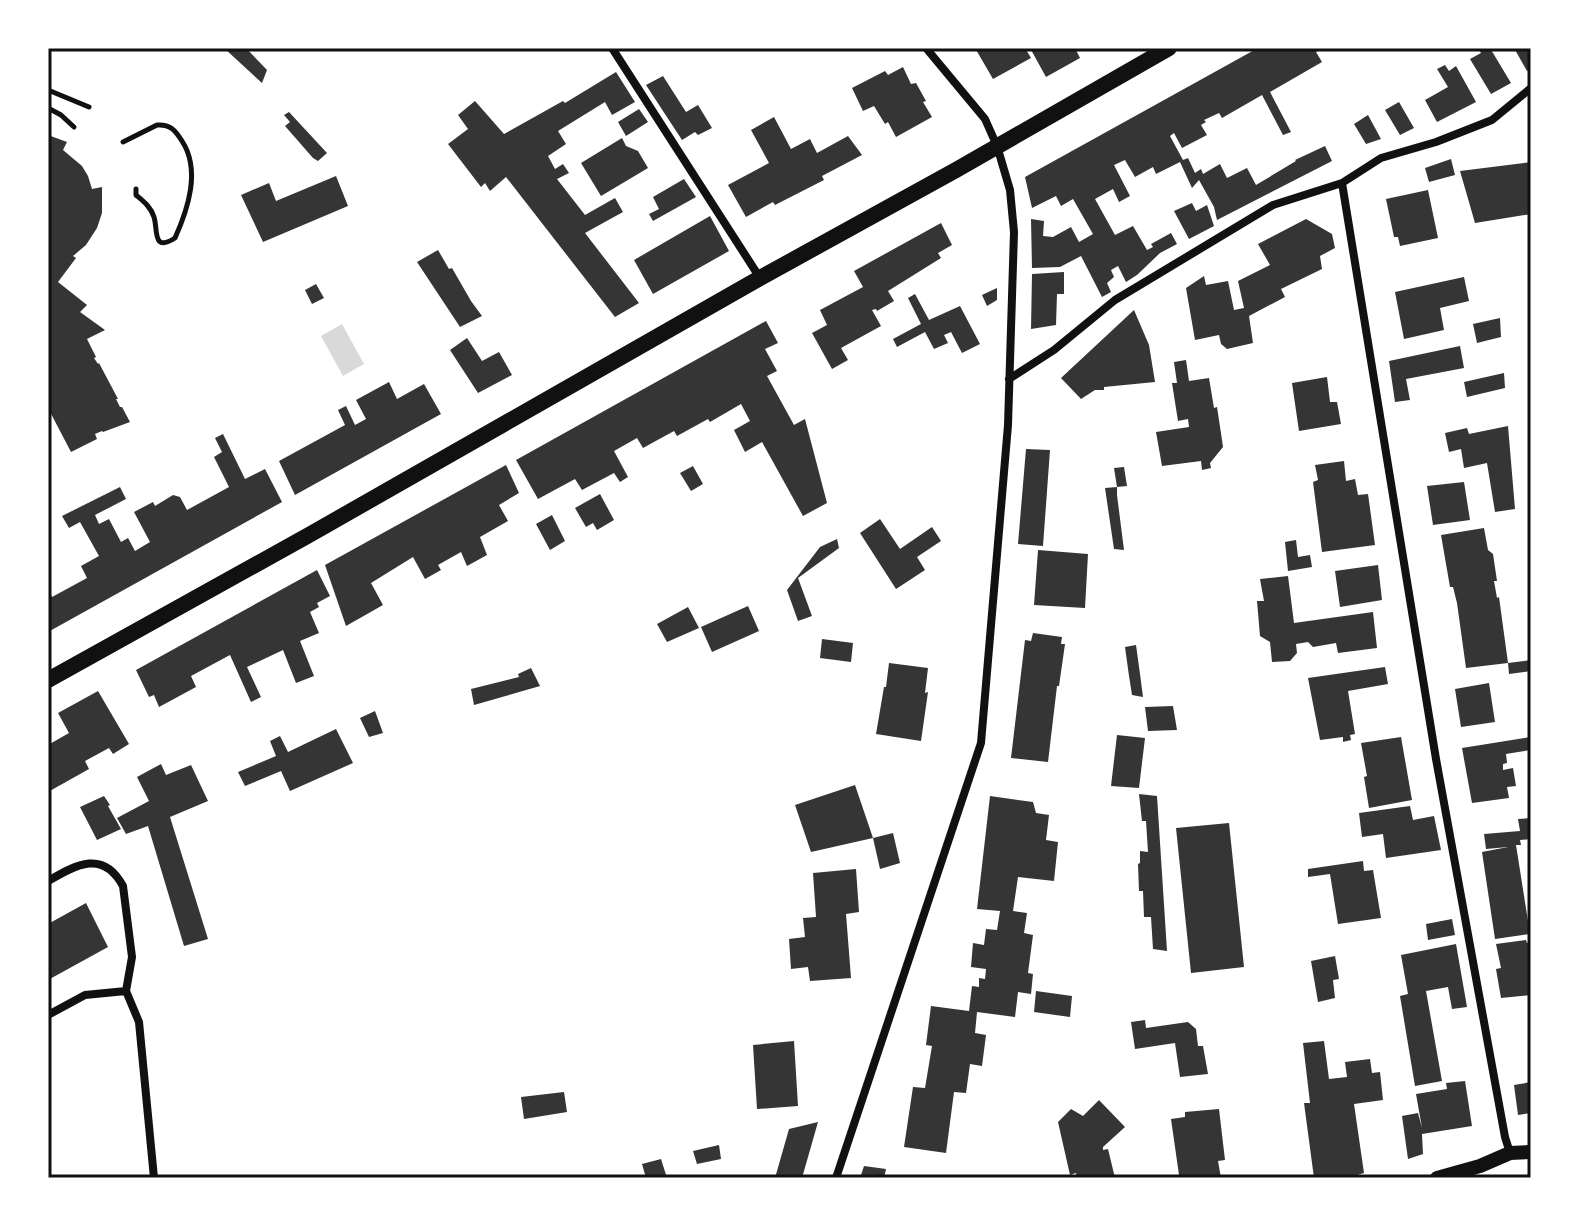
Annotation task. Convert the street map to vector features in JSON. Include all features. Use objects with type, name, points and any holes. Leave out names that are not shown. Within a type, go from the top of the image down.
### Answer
[{"type":"main road","points":[[48,680],[1169,48]]},
{"type":"street","points":[[612,48],[760,278]]},
{"type":"street","points":[[836,1178],[981,743],[1008,425],[1014,269],[1010,190],[985,119],[926,48]]},
{"type":"street","points":[[1009,379],[1054,350],[1115,300],[1273,205],[1342,183],[1381,158],[1436,142],[1492,120],[1531,88]]},
{"type":"street","points":[[1342,183],[1436,759],[1510,1153]]},
{"type":"street","points":[[48,881],[74,866],[92,863],[111,870],[123,886],[132,957],[126,991],[139,1022],[154,1178]]},
{"type":"street","points":[[48,1015],[85,995],[126,991]]},
{"type":"street","points":[[1437,1178],[1480,1166],[1510,1153],[1531,1152]]},
{"type":"path","points":[[48,90],[89,107]]},
{"type":"path","points":[[48,108],[74,127]]},
{"type":"path","points":[[123,142],[162,124],[173,129],[187,148],[191,166],[188,202],[175,238],[170,242],[157,238],[153,214],[136,195],[136,189]]},
{"type":"shaded area","points":[[342,324],[364,364],[343,376],[321,336]]},
{"type":"building","points":[[224,48],[246,48],[267,70],[262,83]]},
{"type":"building","points":[[975,48],[1025,48],[1031,58],[993,79]]},
{"type":"building","points":[[1030,48],[1075,48],[1080,58],[1046,77]]},
{"type":"building","points":[[1258,48],[1324,48],[1316,52],[1322,62],[1270,92],[1291,132],[1283,135],[1262,95],[1222,118],[1219,113],[1204,120],[1206,122],[1201,125],[1207,135],[1182,148],[1174,133],[1170,136],[1183,160],[1188,158],[1195,173],[1201,169],[1203,174],[1220,164],[1227,178],[1247,168],[1256,185],[1295,160],[1325,146],[1332,161],[1217,220],[1214,207],[1199,180],[1192,188],[1180,162],[1156,174],[1153,167],[1135,177],[1125,160],[1114,165],[1130,196],[1119,202],[1113,189],[1095,199],[1115,235],[1133,226],[1147,250],[1153,247],[1151,244],[1171,233],[1177,244],[1160,253],[1126,282],[1118,266],[1111,270],[1114,277],[1107,283],[1111,292],[1102,297],[1081,256],[1060,267],[1032,268],[1031,219],[1044,221],[1043,236],[1053,237],[1071,227],[1079,242],[1093,234],[1073,199],[1061,206],[1056,196],[1032,208],[1025,177]]},
{"type":"building","points":[[1478,48],[1490,48],[1511,83],[1491,94],[1470,59],[1481,53]]},
{"type":"building","points":[[1514,48],[1531,48],[1531,68],[1527,71]]},
{"type":"building","points":[[1445,65],[1449,71],[1456,66],[1476,102],[1437,122],[1425,100],[1448,87],[1437,69]]},
{"type":"building","points":[[903,67],[911,84],[916,83],[932,117],[896,137],[874,106],[863,111],[852,88],[885,71],[888,75]]},
{"type":"building","points":[[616,72],[635,102],[612,115],[605,102],[558,131],[566,144],[548,156],[555,169],[563,164],[569,173],[557,179],[585,215],[615,198],[623,212],[585,233],[639,303],[615,317],[506,177],[490,191],[485,183],[481,187],[448,144],[468,129],[458,115],[475,101],[504,134],[563,101],[565,103]]},
{"type":"building","points":[[663,76],[686,112],[698,105],[712,128],[698,135],[695,132],[682,140],[646,85]]},
{"type":"building","points":[[1399,102],[1414,128],[1400,135],[1385,110]]},
{"type":"building","points":[[639,109],[648,122],[626,136],[618,122]]},
{"type":"building","points":[[289,112],[327,153],[318,161],[285,126],[290,122],[284,115]]},
{"type":"building","points":[[1368,115],[1381,139],[1366,144],[1354,124]]},
{"type":"building","points":[[774,117],[791,149],[810,139],[817,153],[848,136],[862,155],[822,176],[824,180],[746,217],[728,185],[769,163],[751,130]]},
{"type":"building","points":[[48,135],[67,142],[63,150],[82,166],[92,189],[102,187],[102,213],[97,228],[86,245],[73,256],[76,258],[58,282],[87,305],[80,312],[105,330],[87,339],[94,358],[130,422],[95,434],[97,439],[71,452],[48,408]]},
{"type":"building","points":[[622,138],[626,146],[638,151],[648,168],[601,196],[581,163]]},
{"type":"building","points":[[1451,159],[1455,175],[1429,182],[1425,168]]},
{"type":"building","points":[[1531,162],[1531,214],[1475,223],[1460,171]]},
{"type":"building","points":[[336,176],[348,206],[263,242],[241,195],[269,183],[276,201]]},
{"type":"building","points":[[684,179],[696,197],[653,221],[649,214],[659,209],[653,197]]},
{"type":"building","points":[[1428,190],[1438,238],[1400,246],[1398,237],[1394,237],[1386,199]]},
{"type":"building","points":[[1192,203],[1196,211],[1207,205],[1214,226],[1189,239],[1174,211]]},
{"type":"building","points":[[710,216],[729,251],[653,294],[634,260]]},
{"type":"building","points":[[1306,219],[1332,234],[1335,248],[1320,256],[1322,269],[1281,289],[1285,297],[1249,316],[1253,343],[1227,349],[1221,344],[1219,335],[1195,340],[1186,288],[1204,276],[1206,285],[1228,281],[1234,310],[1244,308],[1238,281],[1270,265],[1258,244]]},
{"type":"building","points":[[941,223],[952,245],[938,253],[941,258],[888,291],[894,301],[877,311],[872,310],[881,326],[841,348],[848,360],[832,369],[812,333],[827,325],[820,310],[863,287],[854,271]]},
{"type":"building","points":[[438,250],[482,316],[460,327],[417,262]]},
{"type":"building","points":[[1064,272],[1064,294],[1057,294],[1056,325],[1031,329],[1032,274]]},
{"type":"building","points":[[1464,277],[1469,301],[1440,308],[1444,330],[1404,339],[1395,292]]},
{"type":"building","points":[[316,284],[324,298],[312,304],[305,290]]},
{"type":"building","points":[[997,288],[997,300],[987,306],[982,295]]},
{"type":"building","points":[[915,294],[929,320],[960,306],[980,344],[962,353],[951,332],[944,335],[948,343],[934,349],[925,332],[897,347],[893,339],[921,324],[908,298]]},
{"type":"building","points":[[1134,310],[1149,345],[1155,382],[1104,387],[1104,390],[1095,390],[1081,399],[1061,378]]},
{"type":"building","points":[[1500,318],[1501,337],[1477,343],[1473,324]]},
{"type":"building","points":[[766,321],[778,343],[765,349],[777,371],[767,376],[794,425],[805,419],[827,503],[803,516],[762,442],[745,452],[734,430],[750,421],[741,404],[677,436],[674,431],[643,448],[637,438],[614,451],[628,477],[620,482],[614,473],[582,490],[575,479],[538,499],[516,460]]},
{"type":"building","points":[[467,338],[482,361],[499,352],[512,375],[478,393],[450,350]]},
{"type":"building","points":[[1460,346],[1464,368],[1406,379],[1410,400],[1395,402],[1389,361]]},
{"type":"building","points":[[1186,360],[1189,381],[1209,378],[1222,440],[1223,447],[1210,463],[1211,468],[1202,470],[1201,461],[1162,466],[1156,432],[1189,427],[1188,419],[1178,421],[1172,383],[1177,383],[1174,362]]},
{"type":"building","points":[[1504,373],[1505,388],[1467,397],[1464,382]]},
{"type":"building","points":[[1327,377],[1330,402],[1337,402],[1341,424],[1299,431],[1292,383]]},
{"type":"building","points":[[389,382],[397,399],[424,384],[441,414],[295,495],[279,461],[345,425],[338,410],[346,406],[355,425],[366,419],[356,400]]},
{"type":"building","points":[[1508,426],[1515,509],[1495,512],[1487,463],[1464,468],[1461,449],[1449,452],[1445,433],[1467,428],[1469,434]]},
{"type":"building","points":[[223,434],[245,479],[265,469],[282,502],[48,632],[48,589],[52,597],[87,578],[81,566],[99,556],[80,522],[69,528],[62,516],[120,487],[126,499],[95,515],[99,524],[109,519],[121,542],[128,538],[135,551],[150,542],[134,512],[153,502],[155,506],[173,495],[180,497],[187,510],[229,487],[214,457],[222,452],[215,438]]},
{"type":"building","points":[[1026,449],[1050,450],[1043,546],[1018,544]]},
{"type":"building","points":[[1344,461],[1346,481],[1355,479],[1358,495],[1368,494],[1375,545],[1322,552],[1313,482],[1318,480],[1315,465]]},
{"type":"building","points":[[506,465],[519,493],[499,505],[508,521],[480,537],[487,555],[467,566],[461,552],[438,565],[441,570],[425,579],[413,557],[371,583],[383,605],[346,626],[325,565]]},
{"type":"building","points":[[693,466],[703,484],[691,491],[680,473]]},
{"type":"building","points":[[1124,467],[1127,486],[1117,487],[1114,468]]},
{"type":"building","points":[[1464,482],[1470,520],[1433,525],[1427,486]]},
{"type":"building","points":[[1117,487],[1124,550],[1114,549],[1105,488]]},
{"type":"building","points":[[600,494],[614,520],[597,530],[593,523],[586,527],[575,508]]},
{"type":"building","points":[[552,515],[565,541],[550,550],[536,524]]},
{"type":"building","points":[[880,519],[900,549],[932,527],[941,541],[917,557],[925,570],[896,589],[860,533]]},
{"type":"building","points":[[1484,528],[1488,550],[1493,554],[1497,581],[1494,581],[1508,663],[1466,668],[1457,603],[1453,587],[1450,587],[1441,535]]},
{"type":"building","points":[[837,539],[839,548],[798,578],[812,616],[798,621],[787,590],[820,547]]},
{"type":"building","points":[[1296,540],[1298,557],[1310,555],[1312,567],[1288,571],[1285,542]]},
{"type":"building","points":[[1038,550],[1088,554],[1085,608],[1034,605]]},
{"type":"building","points":[[1378,565],[1382,600],[1340,607],[1335,571]]},
{"type":"building","points":[[317,570],[330,596],[317,603],[319,607],[310,612],[319,633],[300,641],[314,676],[296,683],[283,650],[247,667],[261,697],[251,702],[230,655],[191,676],[196,687],[159,707],[154,695],[149,697],[136,670]]},
{"type":"building","points":[[1288,576],[1294,623],[1373,612],[1377,648],[1338,653],[1336,643],[1313,647],[1308,642],[1296,644],[1297,653],[1290,661],[1272,662],[1270,642],[1260,636],[1257,601],[1264,601],[1260,579]]},
{"type":"building","points":[[748,606],[759,631],[712,652],[701,627]]},
{"type":"building","points":[[688,607],[699,628],[667,642],[657,624]]},
{"type":"building","points":[[1033,633],[1062,637],[1061,644],[1065,644],[1048,762],[1011,758],[1025,640],[1031,641]]},
{"type":"building","points":[[822,639],[853,643],[851,662],[820,658]]},
{"type":"building","points":[[1136,645],[1143,697],[1132,695],[1125,647]]},
{"type":"building","points":[[1531,660],[1531,671],[1509,674],[1508,663]]},
{"type":"building","points":[[889,663],[928,668],[921,741],[876,734]]},
{"type":"building","points":[[1385,667],[1388,684],[1348,691],[1355,734],[1350,735],[1351,740],[1343,742],[1343,737],[1320,740],[1308,678]]},
{"type":"building","points":[[531,668],[540,686],[474,705],[471,689],[519,677],[518,674]]},
{"type":"building","points":[[1489,683],[1495,722],[1461,727],[1455,689]]},
{"type":"building","points":[[98,691],[129,744],[113,754],[109,748],[85,761],[89,769],[48,792],[48,745],[69,733],[58,713]]},
{"type":"building","points":[[1173,706],[1177,730],[1148,731],[1145,707]]},
{"type":"building","points":[[375,711],[383,733],[369,737],[360,718]]},
{"type":"building","points":[[336,729],[353,763],[290,791],[281,771],[245,786],[238,772],[276,756],[270,741],[280,736],[288,752]]},
{"type":"building","points":[[1117,735],[1145,738],[1139,788],[1111,786]]},
{"type":"building","points":[[1401,737],[1412,800],[1369,808],[1361,743]]},
{"type":"building","points":[[1531,737],[1530,750],[1506,754],[1507,763],[1503,764],[1503,770],[1513,768],[1516,786],[1507,787],[1509,798],[1472,803],[1462,748]]},
{"type":"building","points":[[161,764],[166,775],[191,765],[208,801],[170,817],[208,939],[184,946],[148,826],[126,834],[117,818],[149,801],[137,777]]},
{"type":"building","points":[[855,785],[873,838],[811,852],[795,805]]},
{"type":"building","points":[[1139,794],[1157,796],[1167,951],[1153,949],[1151,917],[1144,917],[1143,891],[1139,891],[1140,851],[1148,852],[1146,821],[1142,821]]},
{"type":"building","points":[[104,796],[121,829],[97,840],[80,807]]},
{"type":"building","points":[[990,796],[1033,802],[1036,813],[1049,815],[1046,840],[1058,842],[1054,881],[1018,877],[1013,911],[1027,913],[1024,933],[1033,935],[1028,973],[1033,974],[1031,994],[1018,992],[1015,1017],[977,1012],[975,1033],[986,1035],[982,1066],[970,1064],[966,1093],[954,1092],[946,1153],[904,1147],[913,1087],[925,1088],[932,1046],[926,1045],[931,1006],[969,1011],[972,986],[979,987],[979,978],[985,979],[986,969],[971,967],[973,943],[984,945],[986,929],[997,930],[1000,911],[977,909]]},
{"type":"building","points":[[1410,806],[1413,820],[1434,816],[1441,850],[1386,858],[1383,834],[1362,837],[1359,813]]},
{"type":"building","points":[[1531,818],[1531,839],[1520,840],[1521,845],[1516,845],[1530,934],[1495,939],[1482,852],[1508,847],[1486,849],[1484,834],[1520,831],[1518,819]]},
{"type":"building","points":[[1229,823],[1244,967],[1191,973],[1176,828]]},
{"type":"building","points":[[893,833],[900,863],[880,869],[873,838]]},
{"type":"building","points":[[1363,861],[1364,871],[1373,870],[1381,918],[1338,924],[1330,874],[1308,877],[1308,869]]},
{"type":"building","points":[[856,869],[859,912],[846,914],[851,978],[810,981],[808,967],[791,969],[789,939],[805,937],[803,918],[816,917],[813,873]]},
{"type":"building","points":[[86,903],[108,947],[48,980],[48,924]]},
{"type":"building","points":[[1452,919],[1455,935],[1428,940],[1426,924]]},
{"type":"building","points":[[1526,940],[1527,943],[1531,942],[1531,995],[1501,998],[1496,969],[1501,968],[1496,944]]},
{"type":"building","points":[[1456,944],[1467,1007],[1452,1009],[1448,987],[1426,991],[1442,1081],[1415,1086],[1400,996],[1408,994],[1401,955]]},
{"type":"building","points":[[1335,956],[1339,979],[1333,980],[1335,998],[1318,1002],[1311,961]]},
{"type":"building","points":[[1036,991],[1072,996],[1070,1017],[1034,1012]]},
{"type":"building","points":[[1145,1020],[1146,1028],[1188,1022],[1196,1029],[1198,1046],[1203,1046],[1208,1074],[1180,1077],[1175,1043],[1135,1049],[1131,1022]]},
{"type":"building","points":[[794,1041],[798,1106],[757,1109],[753,1045]]},
{"type":"building","points":[[1324,1041],[1329,1079],[1347,1077],[1345,1062],[1370,1059],[1372,1073],[1380,1072],[1383,1100],[1354,1104],[1364,1173],[1347,1178],[1314,1178],[1304,1103],[1310,1103],[1303,1043]]},
{"type":"building","points":[[1465,1081],[1472,1126],[1422,1134],[1423,1154],[1408,1159],[1402,1116],[1418,1113],[1422,1128],[1416,1094],[1447,1089],[1446,1083]]},
{"type":"building","points":[[1531,1082],[1531,1113],[1518,1115],[1514,1085]]},
{"type":"building","points":[[564,1092],[567,1112],[524,1119],[521,1097]]},
{"type":"building","points":[[1099,1100],[1125,1127],[1103,1147],[1103,1150],[1108,1149],[1115,1178],[1077,1178],[1076,1173],[1070,1175],[1058,1122],[1071,1109],[1083,1116]]},
{"type":"building","points":[[1219,1109],[1225,1160],[1218,1161],[1221,1178],[1168,1178],[1179,1175],[1171,1119],[1185,1117],[1185,1112]]},
{"type":"building","points":[[818,1122],[802,1178],[775,1178],[789,1129]]},
{"type":"building","points":[[719,1145],[721,1159],[697,1164],[693,1151]]},
{"type":"building","points":[[661,1159],[667,1178],[646,1178],[642,1164]]},
{"type":"building","points":[[864,1166],[886,1169],[884,1178],[860,1178]]}]
